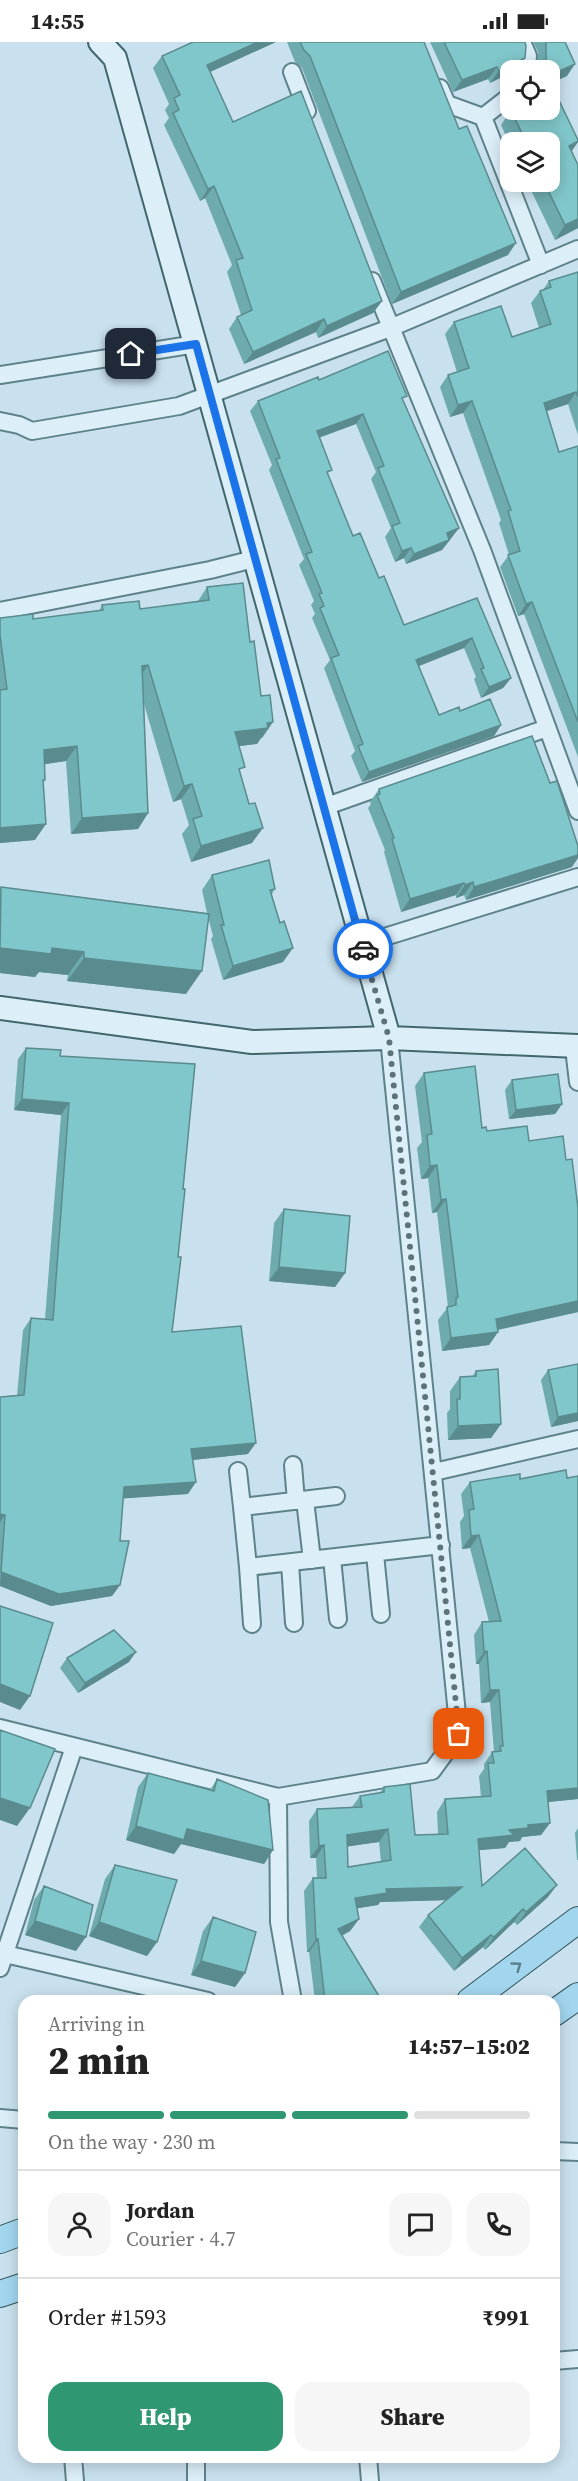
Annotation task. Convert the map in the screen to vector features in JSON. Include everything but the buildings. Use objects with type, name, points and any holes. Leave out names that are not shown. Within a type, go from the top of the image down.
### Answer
[{"type":"main road","points":[[478,1995],[578,1920]]},
{"type":"main road","points":[[560,2009],[578,1996]]},
{"type":"main road","points":[[0,2240],[18,2233]]},
{"type":"main road","points":[[0,2294],[18,2288]]},
{"type":"street","points":[[0,1728],[278,1797],[432,1771],[459,1734],[389,1038],[115,58],[100,42]]},
{"type":"street","points":[[522,42],[528,60]]},
{"type":"street","points":[[292,72],[313,127]]},
{"type":"street","points":[[433,73],[447,104],[483,117],[541,265]]},
{"type":"street","points":[[483,117],[500,104]]},
{"type":"street","points":[[0,422],[19,425],[32,431],[179,406],[390,327],[578,249]]},
{"type":"street","points":[[369,271],[482,550],[578,812]]},
{"type":"street","points":[[0,375],[196,344]]},
{"type":"street","points":[[0,611],[210,570],[254,559]]},
{"type":"street","points":[[324,807],[547,728]]},
{"type":"street","points":[[362,944],[578,877]]},
{"type":"street","points":[[0,1008],[252,1042],[389,1038],[576,1047],[578,1082]]},
{"type":"street","points":[[434,1472],[578,1439]]},
{"type":"street","points":[[293,1465],[312,1560]]},
{"type":"street","points":[[238,1471],[252,1624]]},
{"type":"street","points":[[243,1507],[336,1496]]},
{"type":"street","points":[[248,1567],[441,1545]]},
{"type":"street","points":[[375,1554],[381,1614]]},
{"type":"street","points":[[332,1558],[338,1620]]},
{"type":"street","points":[[290,1563],[294,1623]]},
{"type":"street","points":[[74,1747],[2,1961],[177,1995]]},
{"type":"street","points":[[278,1797],[279,1922],[292,1995]]},
{"type":"street","points":[[0,2118],[18,2120]]},
{"type":"street","points":[[560,2151],[578,2152]]},
{"type":"street","points":[[560,2360],[578,2359]]},
{"type":"street","points":[[74,2463],[75,2481]]},
{"type":"street","points":[[196,2463],[196,2481]]},
{"type":"street","points":[[368,2463],[370,2481]]},
{"type":"way so far","points":[[363,949],[389,1038],[459,1734]]},
{"type":"route","points":[[131,354],[196,344],[363,949]]}]
